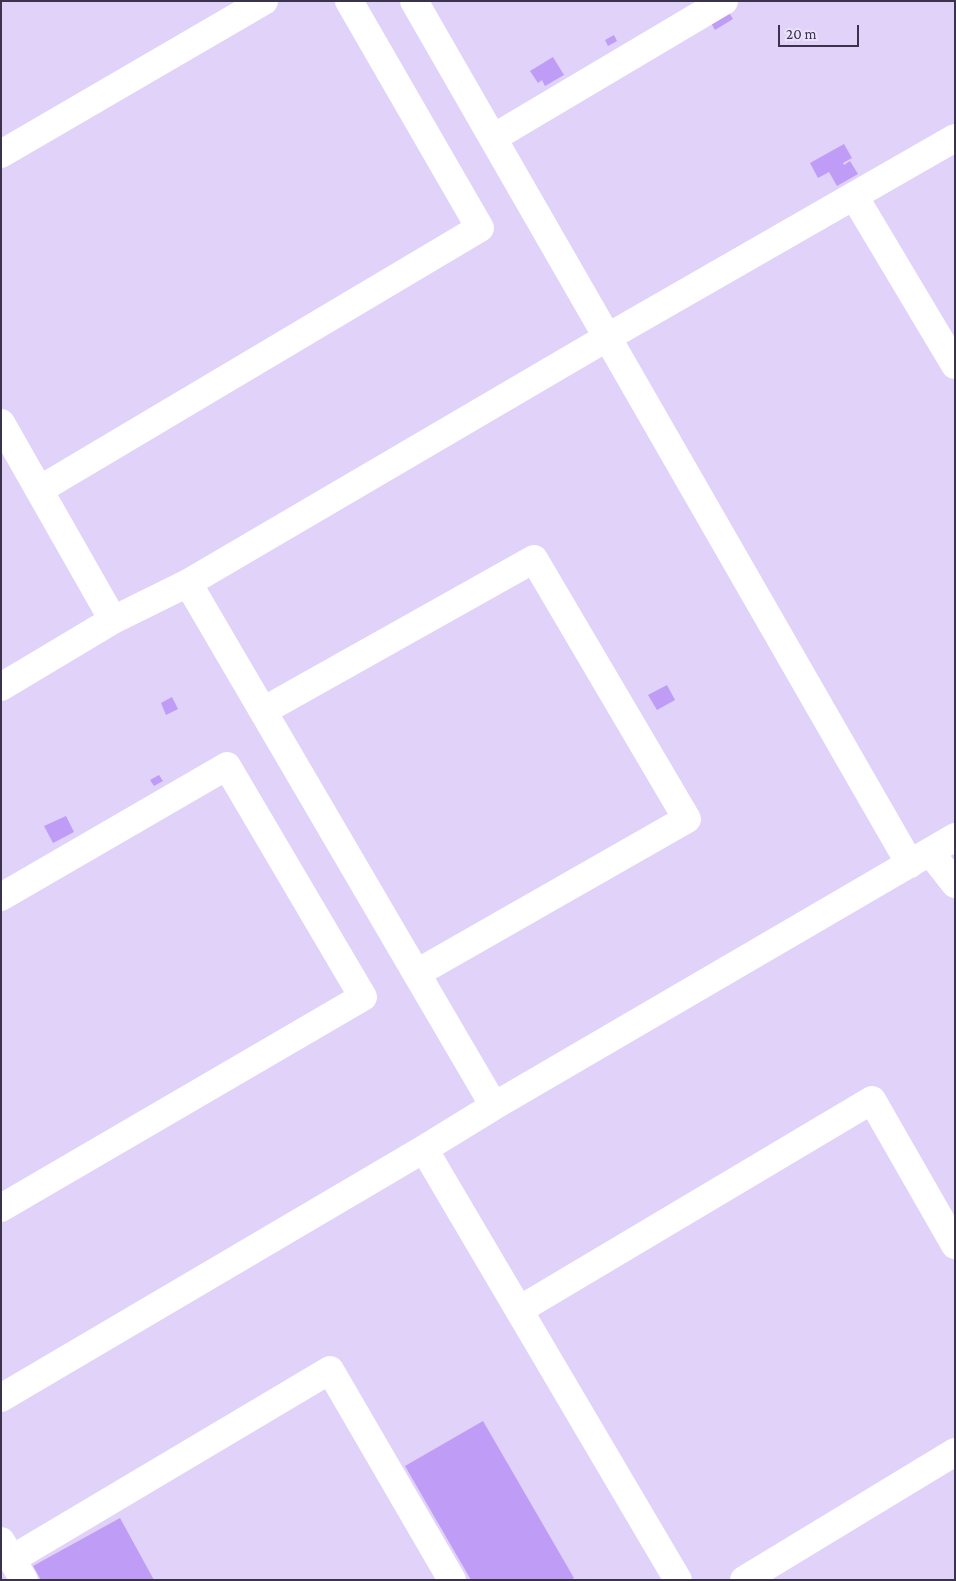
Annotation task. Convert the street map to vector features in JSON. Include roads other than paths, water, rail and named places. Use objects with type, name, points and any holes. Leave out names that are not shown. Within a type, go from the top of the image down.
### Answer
[{"type":"street","points":[[1,154],[264,1]]},
{"type":"street","points":[[39,490],[480,228],[350,1]]},
{"type":"street","points":[[414,1],[608,337],[920,858],[955,884]]},
{"type":"street","points":[[493,138],[724,1]]},
{"type":"street","points":[[1,687],[113,620],[188,583],[608,337],[955,138]]},
{"type":"street","points":[[854,196],[955,364]]},
{"type":"street","points":[[4,432],[113,620]]},
{"type":"street","points":[[264,711],[534,559],[687,819],[417,973]]},
{"type":"street","points":[[188,583],[494,1106]]},
{"type":"street","points":[[1,897],[227,766],[363,997],[1,1208]]},
{"type":"street","points":[[1,1398],[494,1106],[955,838]]},
{"type":"street","points":[[519,1310],[872,1100],[955,1245]]},
{"type":"street","points":[[424,1149],[678,1580]]},
{"type":"street","points":[[12,1560],[330,1370],[443,1577]]},
{"type":"street","points":[[744,1580],[955,1452]]}]
